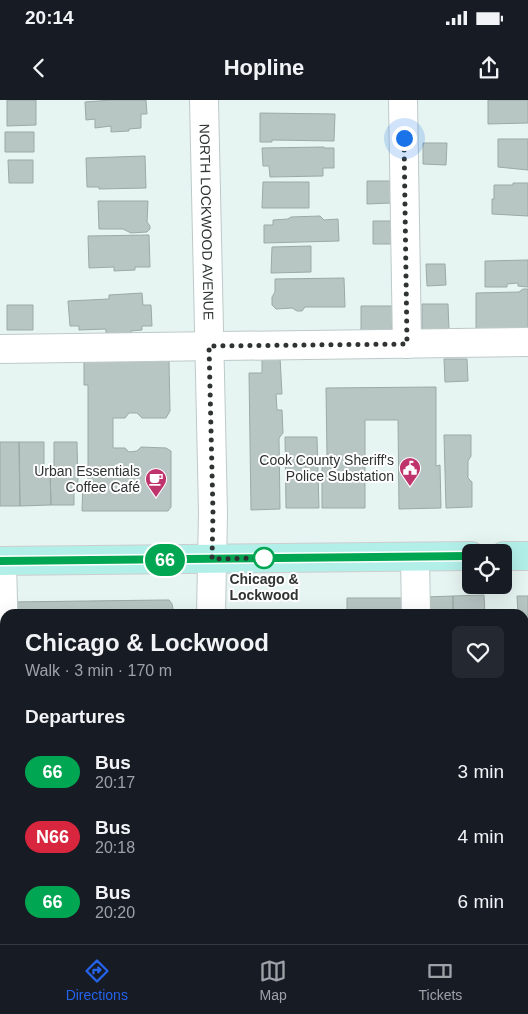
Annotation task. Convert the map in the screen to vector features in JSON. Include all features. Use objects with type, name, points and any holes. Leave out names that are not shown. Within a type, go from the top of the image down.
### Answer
[{"type":"main road","points":[[1,561],[462,556]]},
{"type":"main road","points":[[512,556],[528,556]]},
{"type":"street","name":"NORTH LOCKWOOD AVENUE","points":[[204,100],[213,513],[211,609]]},
{"type":"street","points":[[403,100],[407,344]]},
{"type":"street","points":[[0,349],[528,342]]},
{"type":"street","points":[[415,557],[416,609]]},
{"type":"street","points":[[1,561],[3,609]]},
{"type":"building","points":[[7,100],[36,100],[36,125],[7,126]]},
{"type":"building","points":[[146,100],[147,114],[141,114],[141,128],[111,132],[111,126],[95,128],[95,119],[86,120],[85,102]]},
{"type":"building","points":[[488,100],[528,100],[528,123],[488,124]]},
{"type":"building","points":[[260,113],[335,114],[334,141],[272,140],[272,142],[260,142]]},
{"type":"building","points":[[5,132],[34,132],[34,152],[5,152]]},
{"type":"building","points":[[498,139],[528,139],[528,170],[498,167]]},
{"type":"building","points":[[423,143],[447,143],[446,165],[423,164]]},
{"type":"building","points":[[262,148],[334,148],[334,168],[323,168],[323,176],[270,177],[269,166],[263,166]]},
{"type":"building","points":[[145,156],[146,188],[99,189],[99,187],[87,187],[86,158]]},
{"type":"building","points":[[8,160],[33,160],[33,183],[9,183]]},
{"type":"building","points":[[367,181],[390,181],[391,203],[367,204]]},
{"type":"building","points":[[263,182],[309,182],[309,208],[262,208]]},
{"type":"building","points":[[513,183],[528,183],[528,216],[492,214],[494,185],[513,185]]},
{"type":"building","points":[[98,201],[148,201],[147,222],[150,229],[147,232],[131,233],[123,229],[99,229]]},
{"type":"building","points":[[320,216],[324,220],[338,219],[339,241],[264,243],[264,225],[273,225],[273,220]]},
{"type":"building","points":[[373,221],[396,221],[396,244],[373,244]]},
{"type":"building","points":[[149,235],[150,267],[135,267],[135,270],[114,271],[114,267],[89,268],[88,236]]},
{"type":"building","points":[[311,246],[311,272],[271,273],[272,247]]},
{"type":"building","points":[[528,260],[528,287],[518,286],[518,283],[507,284],[507,287],[485,287],[485,261]]},
{"type":"building","points":[[426,264],[445,264],[446,285],[427,286]]},
{"type":"building","points":[[344,278],[345,307],[305,307],[302,311],[297,311],[292,308],[276,309],[272,305],[275,279]]},
{"type":"building","points":[[523,289],[528,289],[528,333],[476,333],[476,293],[519,292]]},
{"type":"building","points":[[142,293],[143,305],[151,305],[152,326],[142,326],[142,330],[131,331],[131,336],[106,337],[106,329],[79,330],[79,326],[70,326],[68,301],[109,299],[109,295]]},
{"type":"building","points":[[422,304],[448,304],[449,329],[422,330]]},
{"type":"building","points":[[7,305],[33,305],[33,330],[7,330]]},
{"type":"building","points":[[361,306],[393,306],[392,332],[361,331]]},
{"type":"building","points":[[262,357],[280,357],[282,394],[276,394],[277,410],[282,410],[283,433],[279,438],[280,509],[251,510],[249,373],[262,373]]},
{"type":"building","points":[[84,359],[164,359],[169,361],[170,411],[166,418],[142,418],[137,413],[129,413],[125,418],[113,418],[113,448],[125,448],[129,452],[137,451],[141,447],[166,448],[171,451],[171,507],[168,511],[82,511],[83,482],[88,482],[88,385],[84,385]]},
{"type":"building","points":[[444,359],[467,359],[468,381],[445,382]]},
{"type":"building","points":[[436,387],[436,466],[440,465],[441,508],[399,509],[398,420],[365,420],[365,508],[322,508],[322,466],[328,466],[329,457],[327,457],[326,388]]},
{"type":"building","points":[[444,435],[471,435],[468,478],[472,482],[472,507],[446,508]]},
{"type":"building","points":[[285,437],[317,437],[319,508],[286,508]]},
{"type":"building","points":[[0,442],[19,442],[20,506],[0,506]]},
{"type":"building","points":[[19,442],[44,442],[44,469],[50,469],[51,505],[20,506]]},
{"type":"building","points":[[54,442],[77,442],[78,487],[74,487],[74,505],[51,505],[50,469],[54,468]]},
{"type":"building","points":[[484,595],[485,609],[453,609],[453,596]]},
{"type":"building","points":[[453,596],[453,609],[426,609],[425,597]]},
{"type":"building","points":[[517,596],[528,596],[528,609],[518,609]]},
{"type":"building","points":[[347,598],[407,598],[407,609],[347,609]]},
{"type":"building","points":[[169,600],[173,609],[12,609],[11,602]]},
{"type":"bus line","name":"66","points":[[0,561],[462,556]]},
{"type":"place","name":"Cook County Sheriff's Police Substation","points":[[410,487]]},
{"type":"place","name":"Urban Essentials Coffee Café","points":[[156,498]]},
{"type":"place","name":"Chicago & Lockwood","points":[[264,558]]},
{"type":"route","points":[[264,558],[212,559],[213,513],[209,346],[407,344],[404,138]]}]
